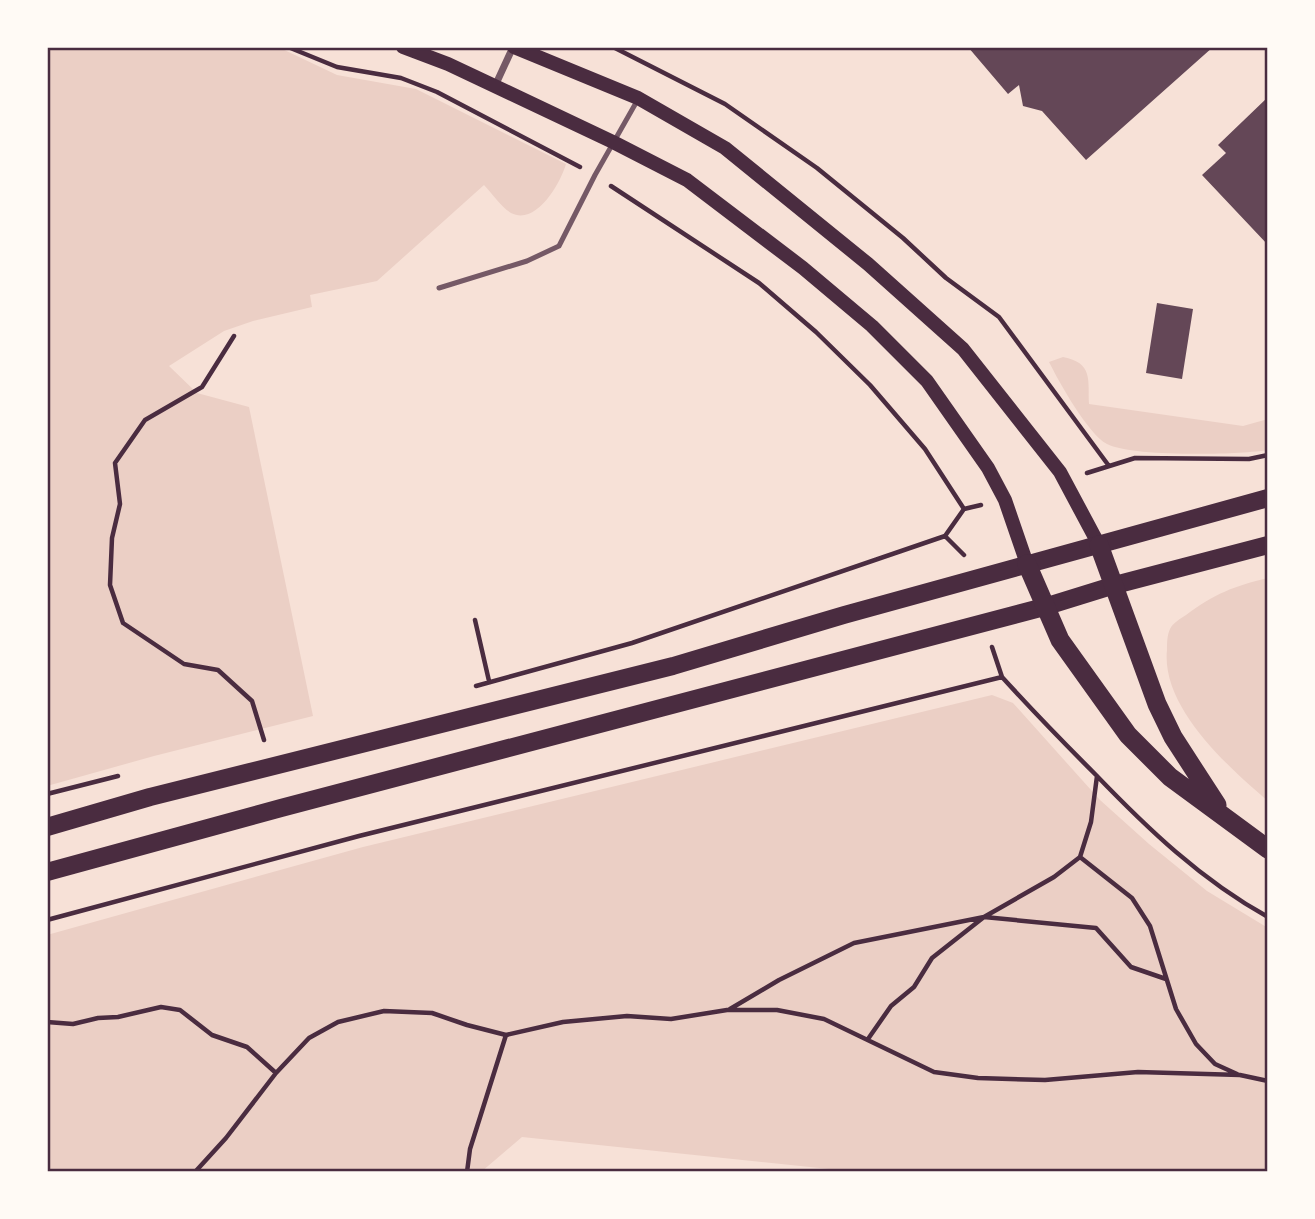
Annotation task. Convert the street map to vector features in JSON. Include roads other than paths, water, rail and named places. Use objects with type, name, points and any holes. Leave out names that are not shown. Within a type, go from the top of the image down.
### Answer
[{"type":"highway","points":[[1099,545],[1157,705],[1173,737],[1223,815]]},
{"type":"highway","points":[[1027,564],[1060,640],[1128,735],[1170,778],[1268,849]]},
{"type":"main road","points":[[403,47],[495,86],[687,180],[803,268],[872,326],[927,381],[966,434],[1005,500],[1027,564]]},
{"type":"main road","points":[[513,47],[638,98],[725,149],[867,264],[954,341],[971,360],[1066,480],[1099,545]]},
{"type":"main road","points":[[47,827],[163,794],[673,666],[844,615],[1268,498]]},
{"type":"main road","points":[[47,872],[1045,607],[1115,585],[1268,545]]},
{"type":"street","points":[[495,86],[513,47]]},
{"type":"lane","points":[[439,288],[527,261],[559,246],[594,175],[638,98]]}]
